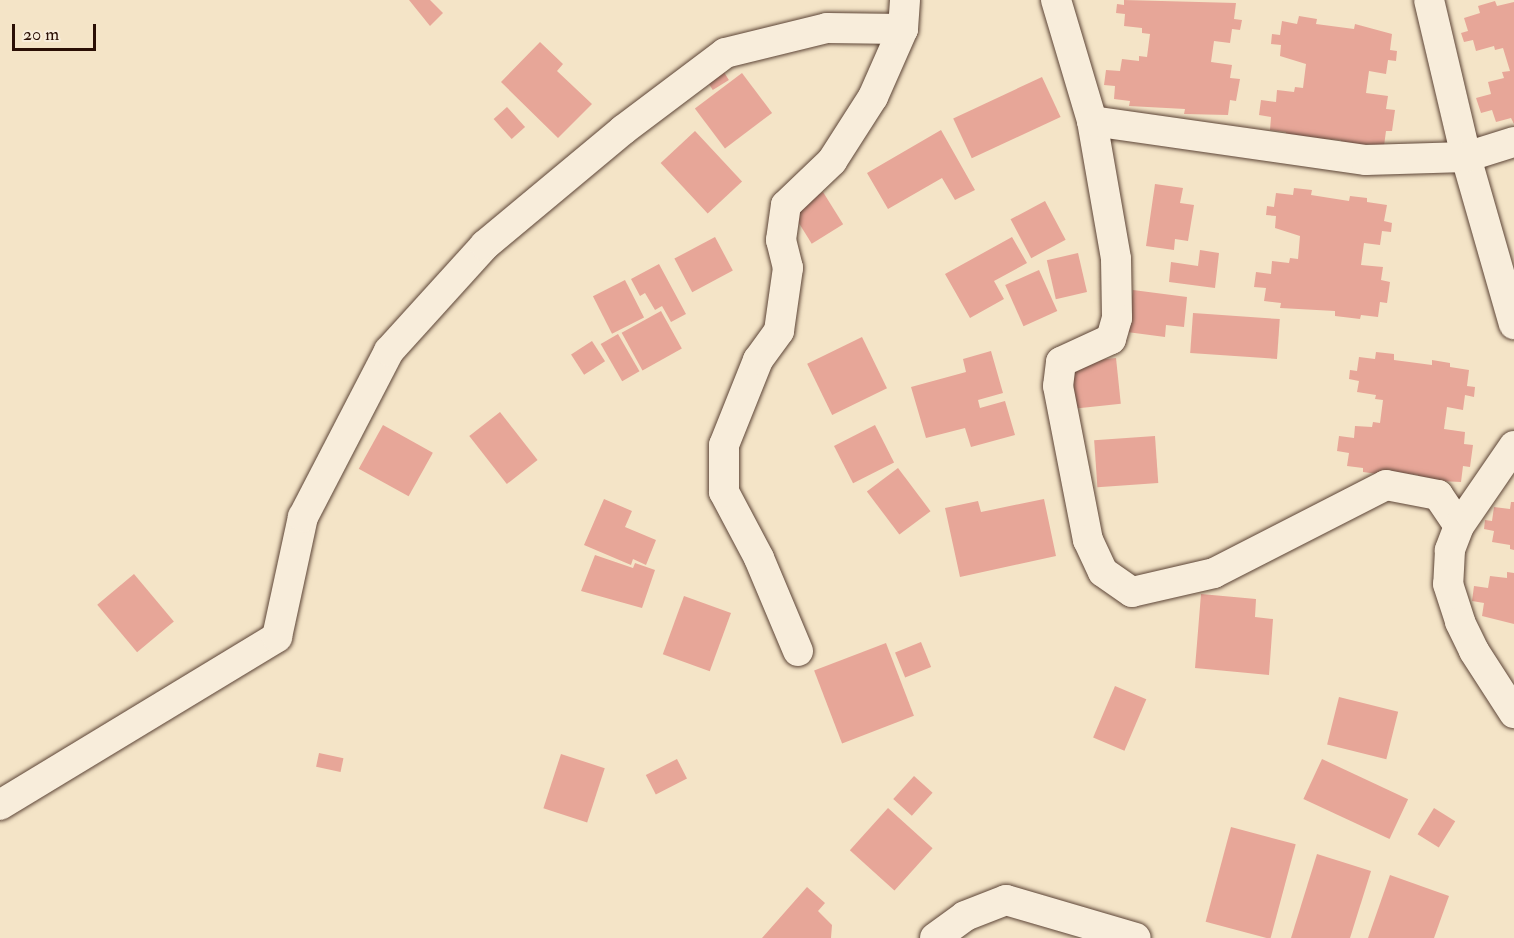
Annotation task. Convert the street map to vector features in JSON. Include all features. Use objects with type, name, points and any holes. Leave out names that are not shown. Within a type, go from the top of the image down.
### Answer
[{"type":"street","points":[[798,651],[759,558],[724,492],[724,445],[758,360],[779,331],[788,268],[782,240],[786,205],[832,161],[873,97],[903,29],[905,0]]},
{"type":"street","points":[[1056,0],[1092,121],[1116,259],[1117,318],[1111,339],[1061,363],[1058,386],[1088,540],[1103,572],[1132,592],[1214,573],[1386,485],[1438,495],[1459,526]]},
{"type":"street","points":[[1429,0],[1466,157],[1514,324]]},
{"type":"street","points":[[0,805],[277,637],[303,517],[389,351],[485,245],[623,130],[725,53],[827,28],[903,29]]},
{"type":"street","points":[[1092,121],[1366,160],[1466,157],[1514,142]]},
{"type":"street","points":[[1514,446],[1459,526],[1450,550],[1448,584],[1460,622],[1474,651],[1514,712]]},
{"type":"street","points":[[935,938],[965,916],[1006,900],[1136,938]]},
{"type":"building","points":[[409,0],[430,0],[443,13],[430,26]]},
{"type":"building","points":[[1124,0],[1236,3],[1234,19],[1242,20],[1240,30],[1232,29],[1230,43],[1214,41],[1211,62],[1232,65],[1230,78],[1240,79],[1236,101],[1230,100],[1228,115],[1184,114],[1185,109],[1129,106],[1130,101],[1114,99],[1115,86],[1104,85],[1106,70],[1120,71],[1122,59],[1139,61],[1139,56],[1147,57],[1150,34],[1142,33],[1142,28],[1124,26],[1125,14],[1116,13],[1117,4],[1124,5]]},
{"type":"building","points":[[1495,1],[1497,6],[1514,2],[1514,124],[1511,118],[1496,122],[1492,110],[1481,113],[1476,98],[1491,94],[1488,82],[1504,78],[1502,72],[1510,71],[1503,48],[1495,50],[1494,46],[1476,51],[1473,40],[1464,42],[1461,33],[1468,31],[1464,18],[1480,13],[1478,6]]},
{"type":"building","points":[[1299,16],[1317,19],[1316,24],[1354,29],[1355,24],[1392,34],[1390,50],[1397,51],[1396,61],[1388,60],[1386,74],[1369,71],[1366,93],[1388,96],[1386,109],[1395,110],[1392,131],[1386,131],[1384,146],[1366,144],[1366,148],[1340,144],[1341,140],[1285,137],[1286,132],[1270,130],[1271,117],[1259,115],[1261,100],[1276,102],[1277,90],[1294,92],[1295,87],[1303,88],[1306,64],[1280,56],[1281,45],[1271,44],[1272,34],[1280,35],[1282,21],[1297,24]]},
{"type":"building","points":[[540,42],[563,64],[557,71],[592,104],[558,138],[501,82]]},
{"type":"building","points":[[722,69],[729,80],[713,90],[706,79]]},
{"type":"building","points":[[742,73],[772,113],[725,148],[695,109]]},
{"type":"building","points":[[1042,77],[1061,117],[972,158],[953,118]]},
{"type":"building","points":[[507,107],[525,127],[512,139],[494,119]]},
{"type":"building","points":[[941,130],[975,190],[955,200],[942,178],[888,209],[867,173]]},
{"type":"building","points":[[695,131],[742,181],[708,214],[661,163]]},
{"type":"building","points":[[1155,184],[1183,188],[1180,203],[1194,205],[1188,241],[1175,239],[1174,250],[1146,246]]},
{"type":"building","points":[[1294,188],[1312,190],[1311,195],[1349,201],[1350,196],[1367,198],[1367,202],[1387,205],[1384,221],[1392,223],[1391,232],[1382,231],[1380,245],[1364,243],[1361,265],[1383,267],[1381,280],[1390,282],[1387,303],[1380,302],[1378,317],[1361,315],[1360,319],[1335,316],[1335,311],[1280,308],[1281,303],[1264,301],[1266,288],[1254,287],[1256,272],[1271,274],[1272,261],[1289,263],[1290,258],[1298,259],[1300,236],[1275,228],[1276,216],[1266,215],[1267,206],[1274,207],[1276,193],[1293,195]]},
{"type":"building","points":[[823,192],[843,224],[812,244],[792,212]]},
{"type":"building","points":[[1045,201],[1066,240],[1031,258],[1011,219]]},
{"type":"building","points":[[715,237],[733,271],[692,292],[674,259]]},
{"type":"building","points":[[1012,237],[1027,263],[994,281],[1004,299],[970,318],[945,274]]},
{"type":"building","points":[[1200,250],[1219,253],[1215,288],[1169,282],[1171,262],[1198,266]]},
{"type":"building","points":[[1078,253],[1087,292],[1056,299],[1047,260]]},
{"type":"building","points":[[659,264],[686,314],[671,322],[662,306],[655,310],[645,293],[640,296],[631,279]]},
{"type":"building","points":[[1039,270],[1057,311],[1024,326],[1005,285]]},
{"type":"building","points":[[625,280],[644,317],[612,334],[593,296]]},
{"type":"building","points":[[1133,290],[1187,297],[1184,327],[1166,325],[1165,337],[1127,332]]},
{"type":"building","points":[[661,311],[682,349],[642,370],[622,333]]},
{"type":"building","points":[[1193,313],[1280,319],[1277,359],[1190,353]]},
{"type":"building","points":[[618,334],[640,371],[622,381],[601,344]]},
{"type":"building","points":[[862,337],[887,388],[832,415],[807,364]]},
{"type":"building","points":[[592,341],[605,361],[584,375],[571,355]]},
{"type":"building","points":[[991,351],[1003,393],[978,400],[980,408],[1005,401],[1015,435],[971,447],[965,428],[926,438],[911,387],[966,372],[963,359]]},
{"type":"building","points":[[1376,352],[1394,354],[1394,360],[1432,365],[1432,360],[1450,363],[1450,367],[1469,370],[1467,386],[1475,387],[1474,397],[1465,395],[1463,410],[1447,407],[1444,429],[1465,432],[1464,444],[1473,445],[1470,467],[1463,466],[1461,482],[1418,480],[1418,475],[1386,471],[1385,475],[1363,472],[1363,468],[1347,466],[1349,453],[1337,451],[1339,436],[1354,438],[1355,426],[1372,427],[1373,422],[1380,423],[1383,400],[1375,399],[1376,395],[1357,392],[1359,381],[1349,379],[1350,370],[1357,371],[1359,357],[1375,359]]},
{"type":"building","points":[[1116,358],[1121,404],[1076,408],[1071,363]]},
{"type":"building","points":[[500,412],[538,460],[507,484],[469,436]]},
{"type":"building","points":[[383,425],[433,453],[409,496],[359,469]]},
{"type":"building","points":[[875,425],[894,462],[853,483],[834,446]]},
{"type":"building","points":[[1155,436],[1158,483],[1097,487],[1094,440]]},
{"type":"building","points":[[898,468],[930,511],[899,535],[867,491]]},
{"type":"building","points":[[604,499],[632,511],[625,527],[656,540],[646,565],[633,559],[631,565],[584,545]]},
{"type":"building","points":[[1044,499],[1056,556],[960,577],[945,508],[978,501],[981,512]]},
{"type":"building","points":[[1511,502],[1514,502],[1514,550],[1510,549],[1510,545],[1492,542],[1494,531],[1484,529],[1485,520],[1492,521],[1494,507],[1510,509]]},
{"type":"building","points":[[595,555],[633,568],[635,563],[655,570],[642,608],[581,591]]},
{"type":"building","points":[[1507,572],[1514,573],[1514,624],[1482,616],[1484,603],[1472,601],[1474,586],[1488,588],[1490,576],[1507,578]]},
{"type":"building","points":[[134,574],[174,621],[137,652],[97,605]]},
{"type":"building","points":[[1201,594],[1256,599],[1255,617],[1273,619],[1269,675],[1195,668]]},
{"type":"building","points":[[684,596],[731,613],[710,671],[663,654]]},
{"type":"building","points":[[921,642],[931,667],[905,678],[895,652]]},
{"type":"building","points":[[886,643],[914,716],[842,743],[814,671]]},
{"type":"building","points":[[1115,686],[1146,699],[1124,751],[1093,738]]},
{"type":"building","points":[[1339,697],[1398,712],[1386,759],[1327,745]]},
{"type":"building","points":[[319,753],[343,758],[341,772],[316,767]]},
{"type":"building","points":[[561,754],[605,768],[587,822],[543,808]]},
{"type":"building","points":[[677,759],[687,779],[656,794],[646,775]]},
{"type":"building","points":[[1322,759],[1408,799],[1390,839],[1303,799]]},
{"type":"building","points":[[914,776],[933,793],[912,816],[893,799]]},
{"type":"building","points":[[888,808],[933,848],[894,891],[850,850]]},
{"type":"building","points":[[1434,808],[1455,821],[1439,848],[1418,834]]},
{"type":"building","points":[[1231,827],[1296,844],[1271,938],[1206,922]]},
{"type":"building","points":[[1317,854],[1371,871],[1350,938],[1291,938]]},
{"type":"building","points":[[1390,875],[1449,896],[1434,938],[1368,938]]},
{"type":"building","points":[[807,887],[825,903],[818,911],[832,925],[831,938],[762,938]]}]
